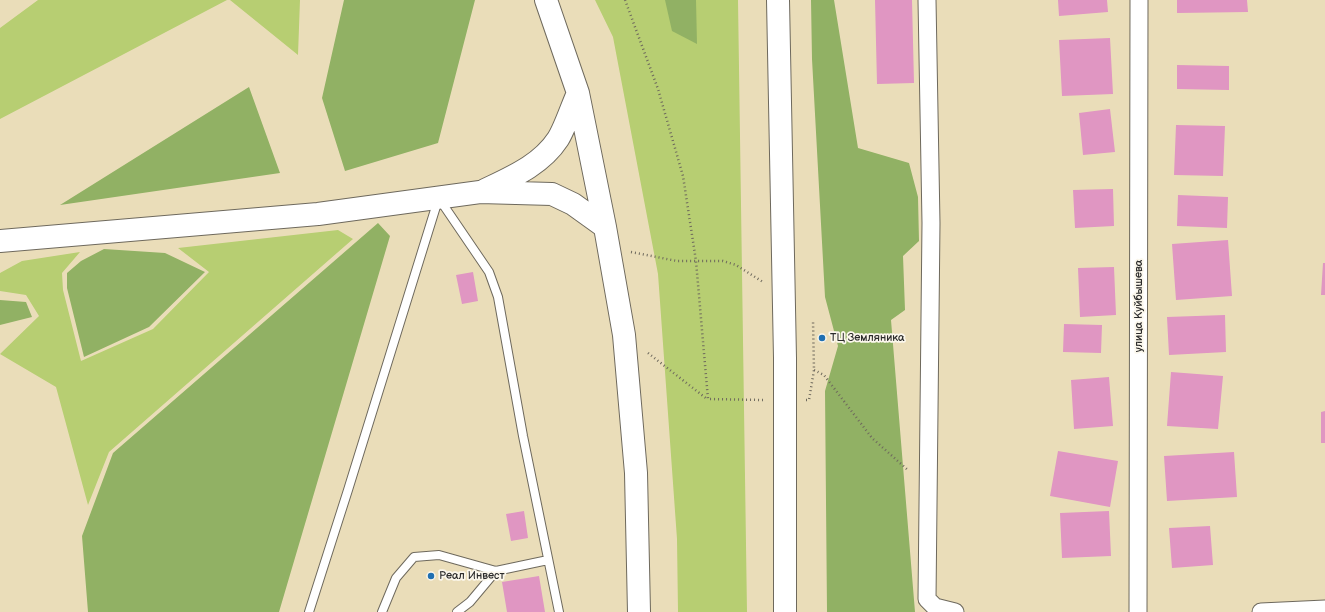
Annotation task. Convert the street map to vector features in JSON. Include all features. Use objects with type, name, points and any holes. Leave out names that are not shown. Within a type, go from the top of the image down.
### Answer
[{"type":"main road","points":[[546,0],[578,93],[607,238],[624,335],[636,473],[639,612]]},
{"type":"main road","points":[[778,0],[785,401],[785,612]]},
{"type":"main road","points":[[480,192],[520,173],[544,156],[559,138],[578,93]]},
{"type":"main road","points":[[0,241],[318,214],[480,192],[552,194],[572,204],[607,238]]},
{"type":"street","points":[[927,0],[930,222],[927,599],[935,607],[955,612]]},
{"type":"street","name":"улица Куйбышева","points":[[1138,612],[1139,0]]},
{"type":"street","points":[[1261,612],[1325,609]]},
{"type":"lane","points":[[438,198],[489,272],[498,298],[523,436],[559,612]]},
{"type":"lane","points":[[309,612],[438,198]]},
{"type":"lane","points":[[382,612],[396,578],[414,557],[439,555],[496,571],[548,560]]},
{"type":"lane","points":[[457,612],[470,602],[496,571]]},
{"type":"path","points":[[625,0],[658,89],[683,176],[696,261],[708,399]]},
{"type":"path","points":[[607,238],[677,261],[723,261],[736,265],[783,296]]},
{"type":"path","points":[[624,335],[708,399],[785,401],[809,400],[814,370],[813,320]]},
{"type":"path","points":[[814,370],[824,375],[872,438],[928,488]]},
{"type":"green space","points":[[38,0],[227,0],[0,119],[0,28]]},
{"type":"green space","points":[[230,0],[300,0],[298,55]]},
{"type":"green space","points":[[344,0],[475,0],[438,143],[345,171],[322,98]]},
{"type":"green space","points":[[595,0],[738,0],[747,612],[678,612],[677,539],[658,274],[613,37]]},
{"type":"green space","points":[[665,0],[696,0],[697,44],[672,31]]},
{"type":"green space","points":[[811,0],[834,0],[858,148],[909,163],[918,197],[919,241],[903,256],[905,310],[891,320],[915,612],[827,612],[825,391],[838,346],[825,297],[812,59]]},
{"type":"green space","points":[[249,87],[280,173],[60,205]]},
{"type":"green space","points":[[378,223],[390,236],[279,612],[88,612],[82,536],[113,453]]},
{"type":"green space","points":[[338,230],[353,239],[109,452],[88,505],[56,387],[0,354],[39,316],[26,295],[0,291],[0,273],[22,261],[80,252],[62,273],[63,290],[81,361],[153,329],[209,272],[178,248]]},
{"type":"green space","points":[[104,249],[165,253],[205,272],[149,327],[84,357],[67,288],[67,273],[81,261]]},
{"type":"green space","points":[[0,300],[26,302],[32,317],[0,325]]},
{"type":"building","points":[[875,0],[912,0],[914,83],[877,84]]},
{"type":"building","points":[[1058,0],[1107,0],[1108,12],[1059,16]]},
{"type":"building","points":[[1177,0],[1247,0],[1248,12],[1177,13]]},
{"type":"building","points":[[1110,38],[1113,94],[1062,96],[1059,40]]},
{"type":"building","points":[[1177,65],[1229,66],[1229,90],[1177,89]]},
{"type":"building","points":[[1110,109],[1115,152],[1083,155],[1079,113]]},
{"type":"building","points":[[1176,125],[1225,126],[1223,176],[1174,175]]},
{"type":"building","points":[[1113,189],[1114,226],[1075,228],[1073,190]]},
{"type":"building","points":[[1178,195],[1228,197],[1227,228],[1177,226]]},
{"type":"building","points":[[1228,240],[1232,296],[1176,300],[1172,244]]},
{"type":"building","points":[[1323,263],[1325,263],[1325,295],[1321,295]]},
{"type":"building","points":[[1114,267],[1116,315],[1080,317],[1078,268]]},
{"type":"building","points":[[473,272],[478,301],[462,304],[456,275]]},
{"type":"building","points":[[1225,315],[1226,352],[1169,355],[1167,317]]},
{"type":"building","points":[[1064,324],[1102,325],[1101,353],[1063,352]]},
{"type":"building","points":[[1171,372],[1223,376],[1218,429],[1167,426]]},
{"type":"building","points":[[1109,377],[1113,426],[1074,429],[1071,380]]},
{"type":"building","points":[[1325,411],[1325,443],[1321,443],[1321,412]]},
{"type":"building","points":[[1058,451],[1118,461],[1110,507],[1050,496]]},
{"type":"building","points":[[1234,452],[1237,497],[1167,501],[1164,456]]},
{"type":"building","points":[[524,511],[528,538],[511,541],[506,514]]},
{"type":"building","points":[[1109,511],[1111,556],[1062,558],[1060,513]]},
{"type":"building","points":[[1210,526],[1213,565],[1172,568],[1169,528]]},
{"type":"building","points":[[539,576],[545,612],[507,612],[502,582]]},
{"type":"place","name":"ТЦ Земляника","points":[[822,338]]},
{"type":"place","name":"Реал Инвест","points":[[431,576]]}]
